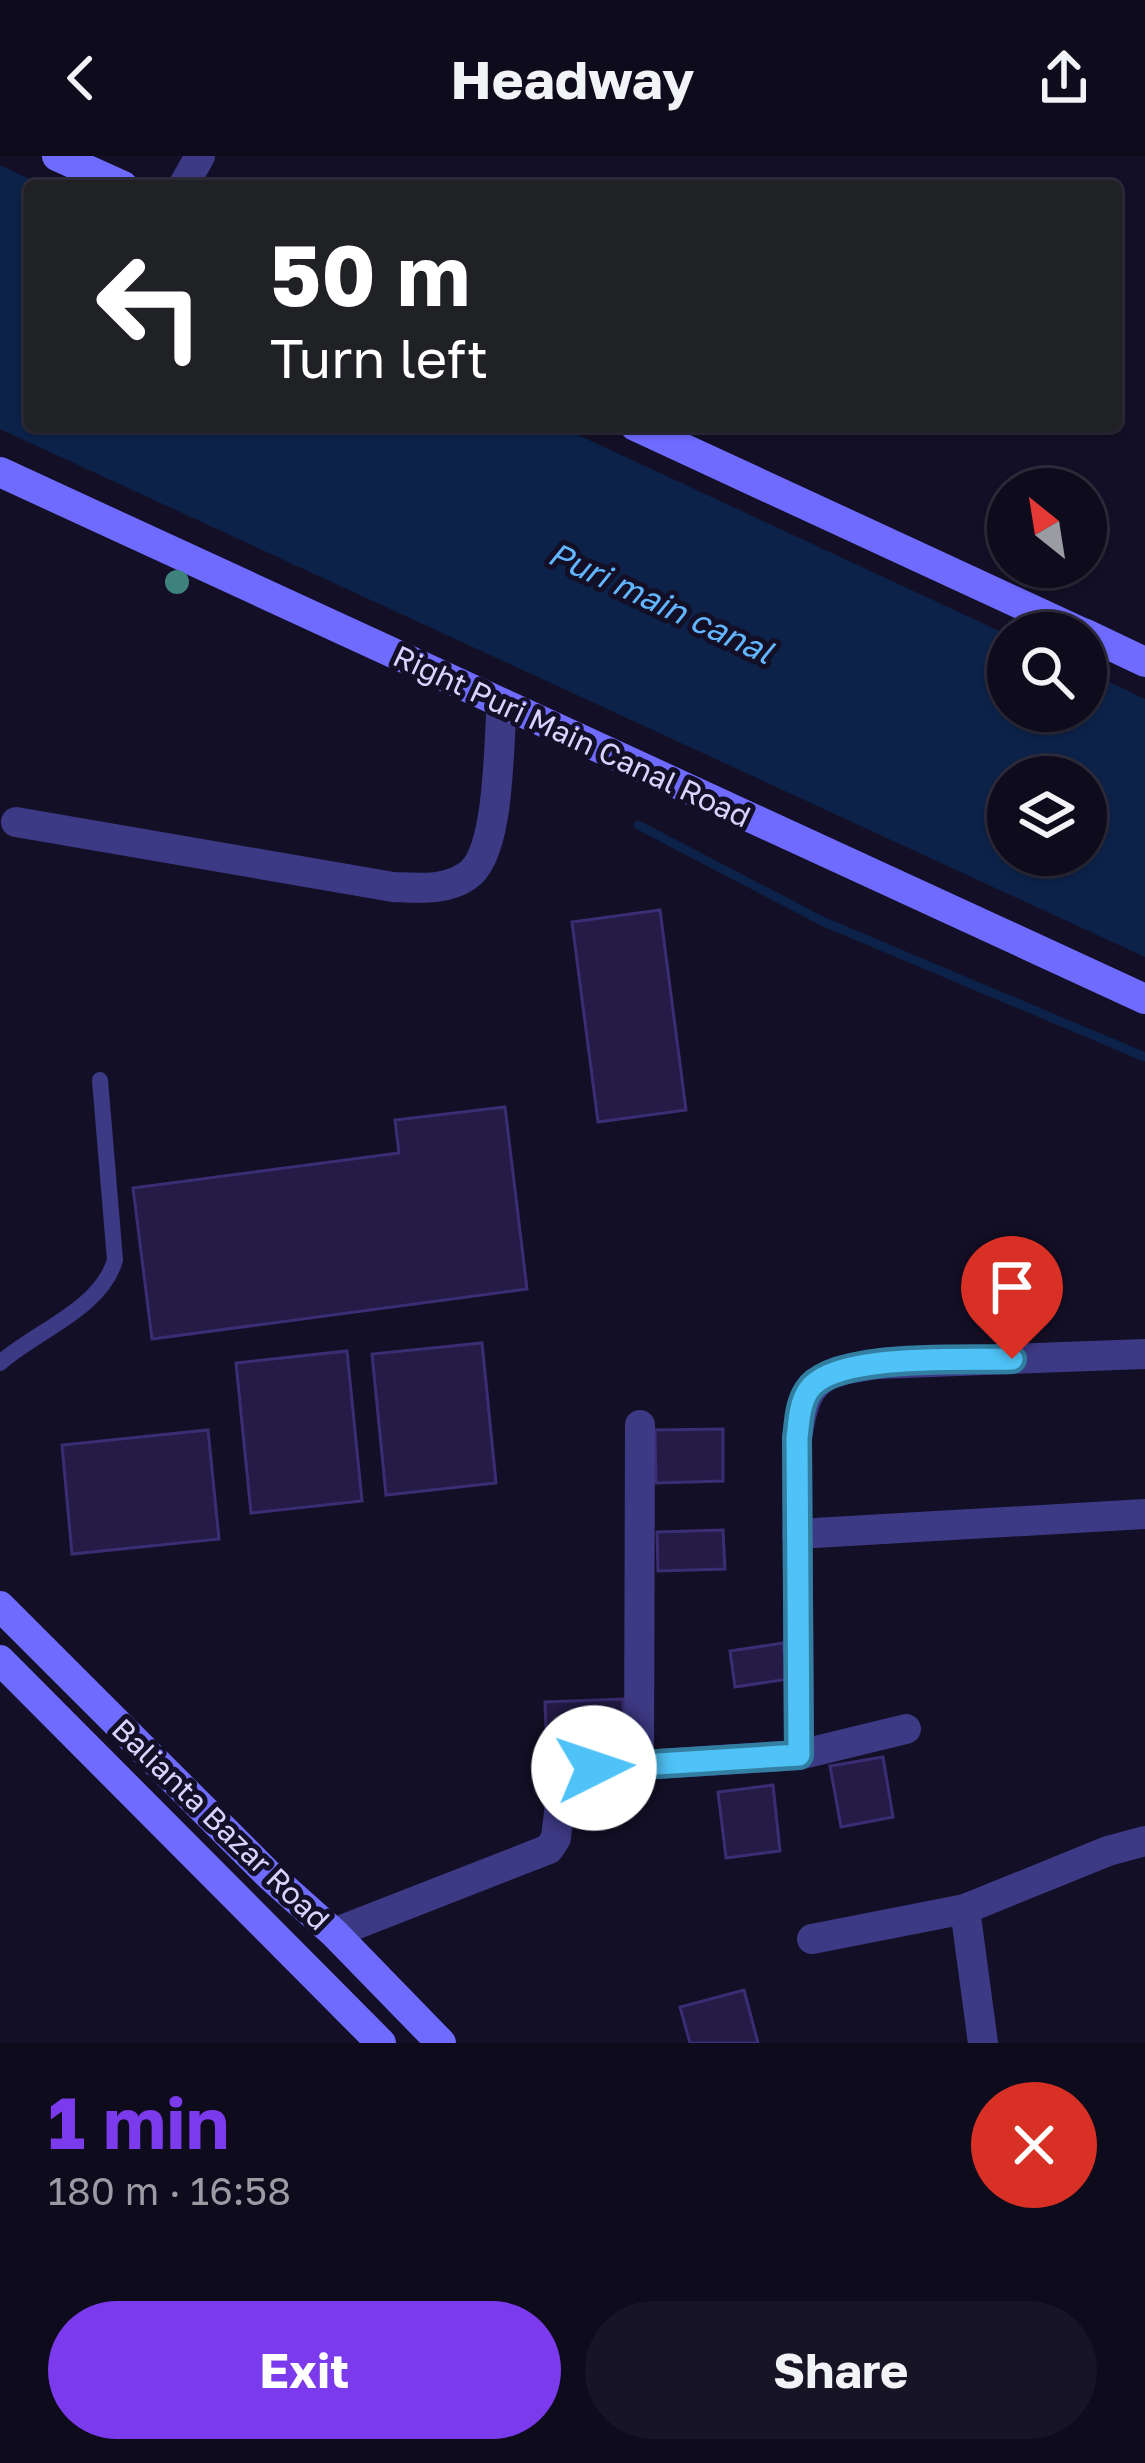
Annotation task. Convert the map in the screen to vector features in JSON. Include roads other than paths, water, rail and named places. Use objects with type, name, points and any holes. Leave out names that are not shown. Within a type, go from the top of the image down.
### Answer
[{"type":"street","points":[[57,156],[110,180]]},
{"type":"street","points":[[648,432],[1037,612]]},
{"type":"street","name":"Right Puri Main Canal Road","points":[[0,472],[1145,999]]},
{"type":"street","points":[[1107,644],[1145,662]]},
{"type":"street","points":[[16,822],[393,887],[436,888],[473,873],[485,850],[502,704]]},
{"type":"street","points":[[799,1755],[797,1438],[808,1390],[839,1370],[879,1364],[1145,1354]]},
{"type":"street","points":[[639,1766],[640,1425]]},
{"type":"street","points":[[797,1534],[1145,1514]]},
{"type":"street","name":"Balianta Bazar Road","points":[[0,1606],[441,2043]]},
{"type":"street","name":"Balianta Bazar Road","points":[[0,1660],[381,2043]]},
{"type":"street","points":[[334,1933],[473,1876],[540,1855],[556,1838],[562,1787],[594,1768],[799,1755],[906,1729]]},
{"type":"street","points":[[812,1939],[965,1909],[1108,1851],[1145,1841]]},
{"type":"street","points":[[965,1909],[983,2043]]},
{"type":"lane","points":[[0,1363],[89,1300],[109,1280],[115,1261],[100,1080]]},
{"type":"water","name":"Puri main canal","points":[[0,165],[31,180],[24,180],[24,432],[572,432],[987,625],[987,732],[1107,732],[1107,681],[1145,699],[1145,957],[0,429]]},
{"type":"waterway","points":[[638,825],[822,921],[1145,1057]]}]
